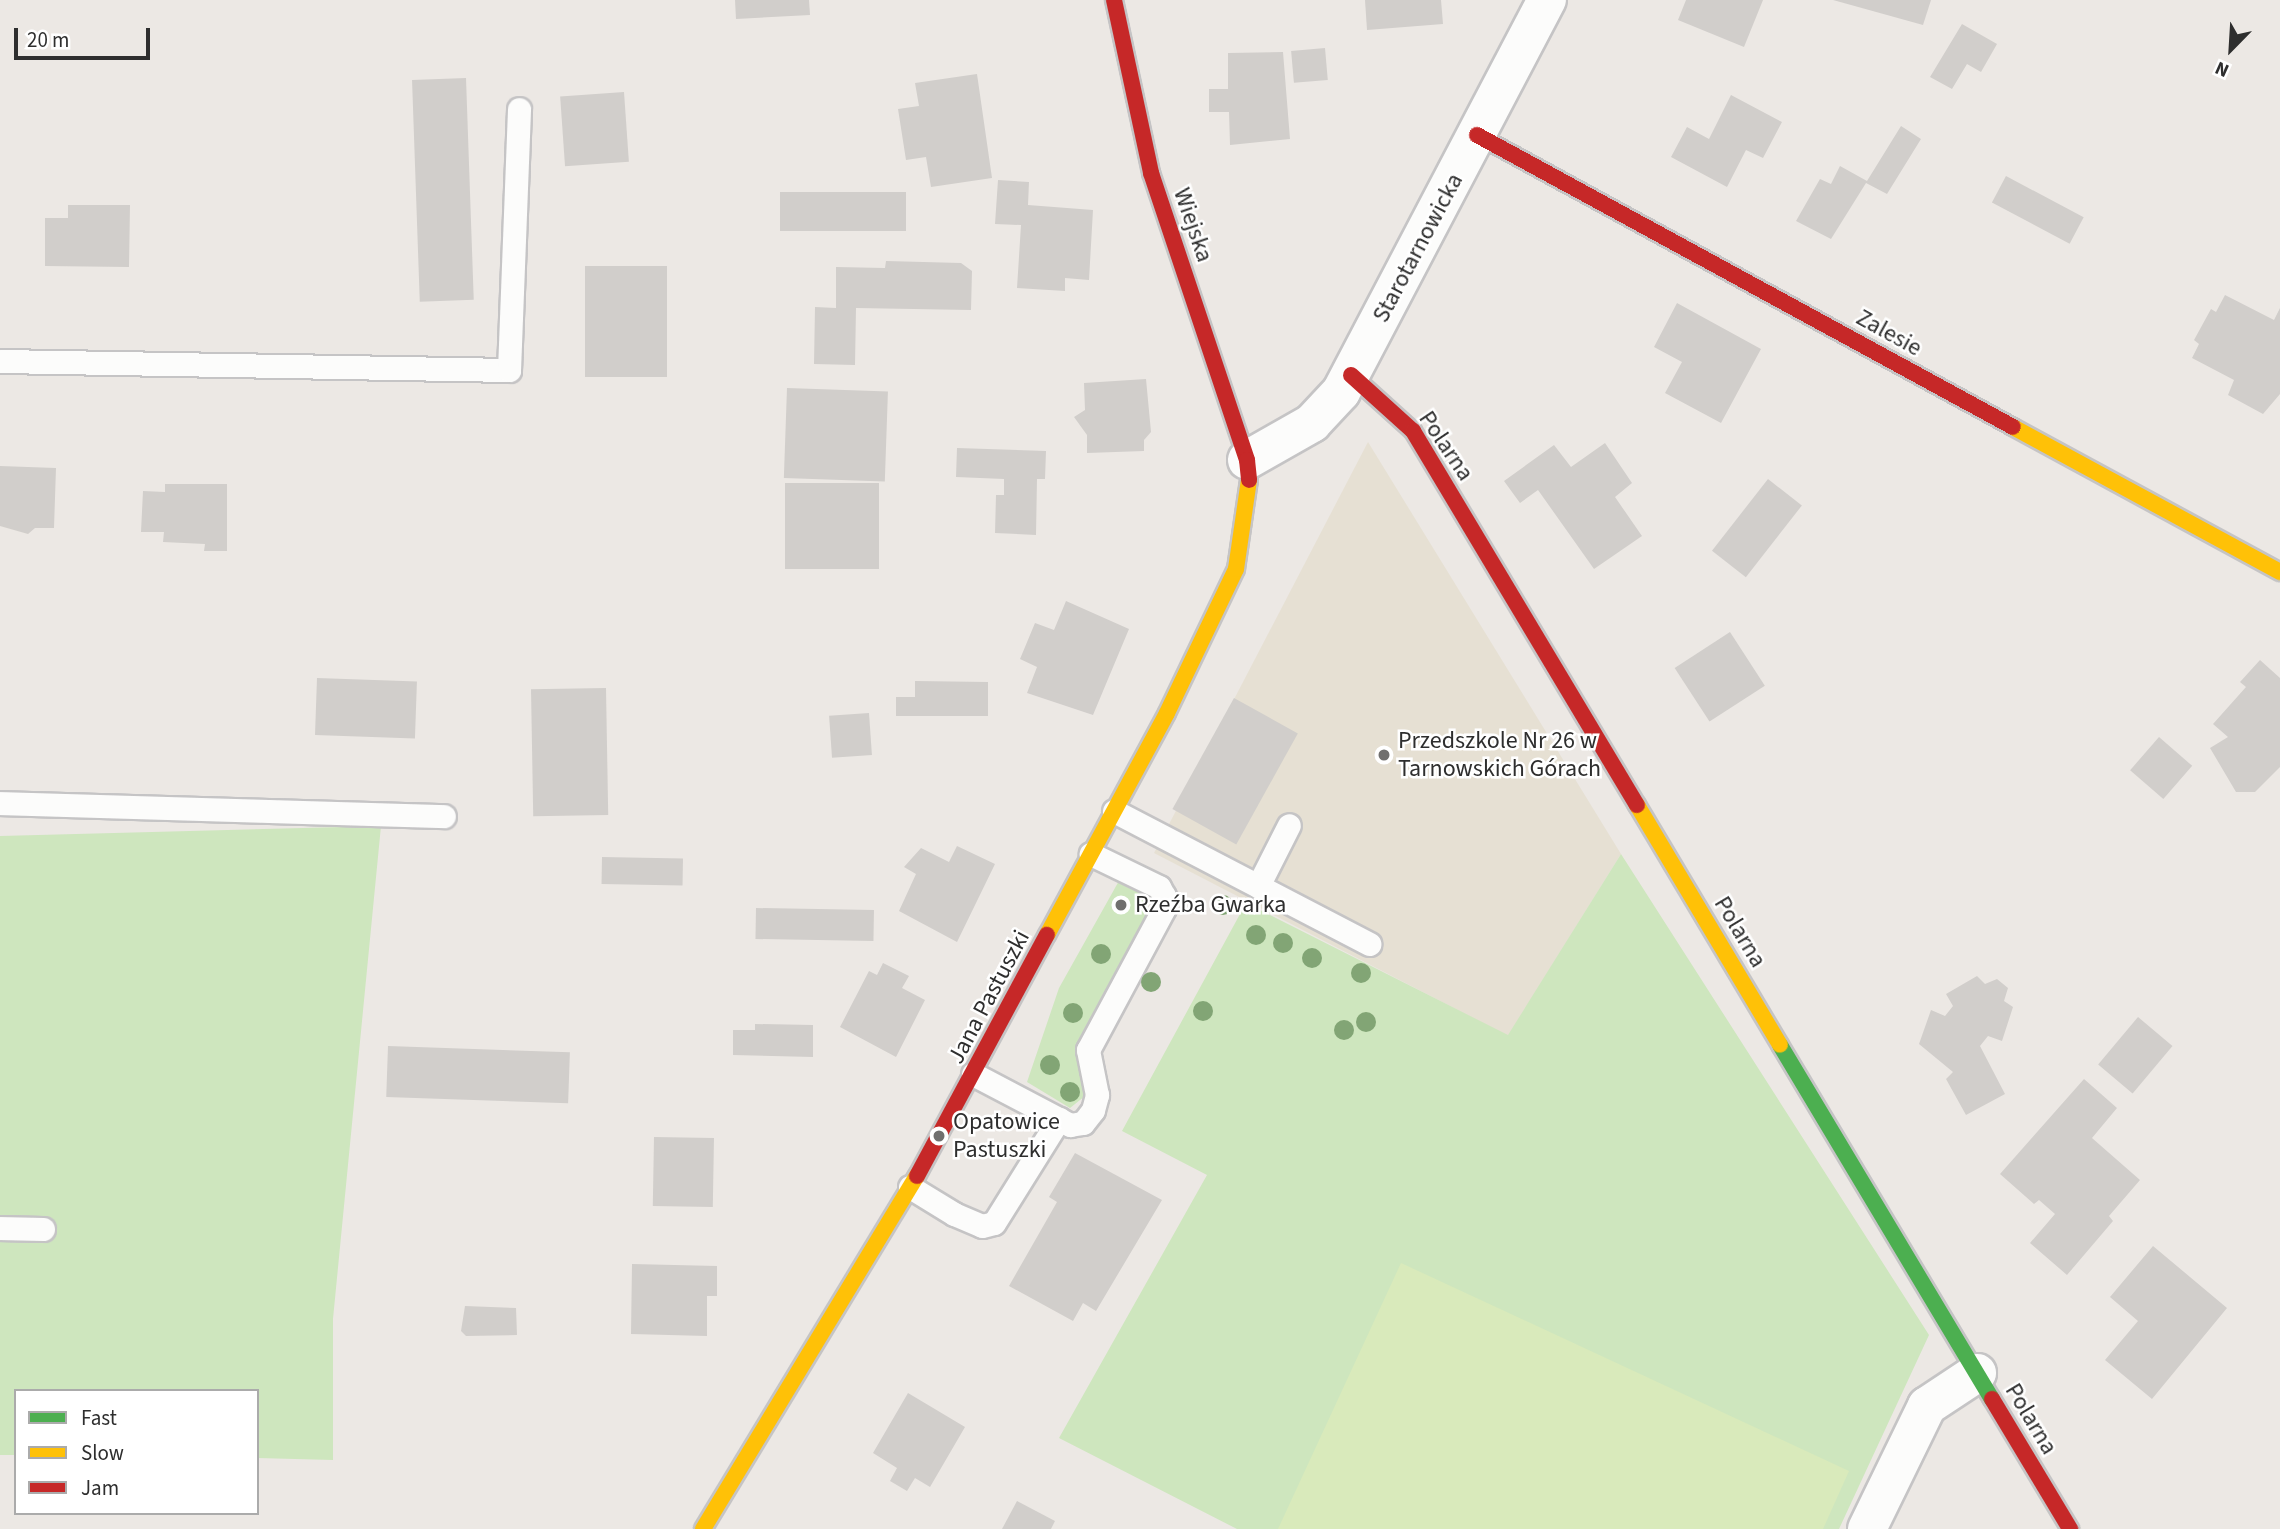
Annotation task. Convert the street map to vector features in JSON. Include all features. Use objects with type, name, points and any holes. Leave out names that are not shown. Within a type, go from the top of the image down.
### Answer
[{"type":"street","name":"Wiejska","points":[[1115,0],[1151,173],[1247,460]]},
{"type":"street","name":"Starotarnowicka","points":[[1247,460],[1312,423],[1351,375],[1548,0]]},
{"type":"street","name":"Zalesie","points":[[1477,135],[2280,572]]},
{"type":"street","name":"Polarna","points":[[1351,375],[1413,431],[2070,1529]]},
{"type":"street","name":"Jana Pastuszki","points":[[703,1529],[911,1187],[1114,811],[1233,577],[1246,523],[1247,460]]},
{"type":"street","points":[[1867,1529],[1927,1406],[1977,1373]]},
{"type":"lane","points":[[0,361],[509,370],[519,110]]},
{"type":"lane","points":[[0,803],[444,816]]},
{"type":"lane","points":[[1114,811],[1369,944]]},
{"type":"lane","points":[[1258,886],[1289,825]]},
{"type":"lane","points":[[973,1074],[1070,1125],[1083,1122],[1093,1110],[1097,1095],[1088,1050],[1164,908],[1159,887],[1091,854]]},
{"type":"lane","points":[[911,1187],[963,1218],[982,1226],[994,1223],[1059,1119]]},
{"type":"lane","points":[[0,1228],[44,1229]]},
{"type":"shaded area","name":"Przedszkole Nr 26 w Tarnowskich Górach","points":[[1368,442],[1621,854],[1508,1036],[1154,853]]},
{"type":"green space","points":[[381,826],[333,1319],[333,1460],[259,1458],[259,1389],[14,1389],[14,1455],[0,1455],[0,836]]},
{"type":"green space","points":[[1621,854],[1929,1335],[1839,1529],[1237,1529],[1059,1438],[1207,1175],[1122,1131],[1246,903],[1508,1035]]},
{"type":"green space","points":[[1120,879],[1141,891],[1146,915],[1075,1048],[1085,1096],[1070,1108],[1027,1082],[1059,988]]},
{"type":"green space","points":[[1401,1263],[1849,1471],[1823,1529],[1278,1529]]},
{"type":"building","points":[[735,0],[809,0],[810,15],[736,19]]},
{"type":"building","points":[[1365,0],[1441,0],[1443,24],[1367,30]]},
{"type":"building","points":[[1686,0],[1763,0],[1744,47],[1678,20]]},
{"type":"building","points":[[1833,0],[1931,0],[1923,25]]},
{"type":"building","points":[[1962,24],[1997,44],[1981,72],[1967,64],[1952,89],[1930,77]]},
{"type":"building","points":[[1325,48],[1328,80],[1294,83],[1291,51]]},
{"type":"building","points":[[1283,52],[1290,139],[1230,145],[1229,112],[1209,112],[1209,89],[1228,89],[1228,53]]},
{"type":"building","points":[[977,74],[992,178],[931,187],[926,157],[906,160],[898,109],[919,106],[915,83]]},
{"type":"building","points":[[466,78],[474,300],[420,302],[412,80]]},
{"type":"building","points":[[624,92],[629,162],[565,166],[560,96]]},
{"type":"building","points":[[1731,95],[1782,122],[1763,158],[1746,150],[1727,187],[1671,157],[1687,127],[1709,139]]},
{"type":"building","points":[[1901,126],[1921,139],[1887,194],[1866,183],[1831,239],[1796,221],[1820,179],[1831,184],[1840,166],[1867,181]]},
{"type":"building","points":[[2006,176],[2084,217],[2070,244],[1992,202]]},
{"type":"building","points":[[998,180],[1029,182],[1028,205],[1093,210],[1089,280],[1065,278],[1065,291],[1017,288],[1021,225],[995,224]]},
{"type":"building","points":[[780,192],[906,192],[906,231],[780,231]]},
{"type":"building","points":[[68,205],[130,205],[129,267],[45,266],[45,218],[68,218]]},
{"type":"building","points":[[886,261],[961,263],[972,271],[971,310],[856,308],[855,365],[814,364],[815,307],[836,308],[836,267],[885,268]]},
{"type":"building","points":[[585,266],[667,266],[667,377],[585,377]]},
{"type":"building","points":[[2225,295],[2274,320],[2280,308],[2280,394],[2263,414],[2228,395],[2234,380],[2192,358],[2199,344],[2194,340],[2211,309],[2216,312]]},
{"type":"building","points":[[1677,303],[1761,349],[1721,423],[1665,393],[1682,362],[1654,347]]},
{"type":"building","points":[[1146,379],[1151,432],[1144,440],[1144,451],[1087,453],[1087,435],[1074,417],[1085,410],[1084,383]]},
{"type":"building","points":[[787,388],[888,392],[885,481],[784,478]]},
{"type":"building","points":[[1605,443],[1632,483],[1615,497],[1642,536],[1594,569],[1538,490],[1520,503],[1504,481],[1554,445],[1571,467]]},
{"type":"building","points":[[957,448],[1046,451],[1045,479],[1037,479],[1036,535],[995,533],[996,495],[1004,495],[1004,479],[956,477]]},
{"type":"building","points":[[0,466],[56,468],[54,528],[35,528],[28,534],[0,526]]},
{"type":"building","points":[[1768,479],[1802,505],[1746,577],[1712,551]]},
{"type":"building","points":[[785,483],[879,483],[879,569],[785,569]]},
{"type":"building","points":[[165,484],[227,484],[227,551],[204,551],[205,544],[163,542],[164,532],[141,532],[143,491],[165,492]]},
{"type":"building","points":[[1066,601],[1129,629],[1093,715],[1027,693],[1037,667],[1020,659],[1035,623],[1054,630]]},
{"type":"building","points":[[1730,632],[1765,686],[1710,722],[1675,668]]},
{"type":"building","points":[[2260,660],[2280,678],[2280,767],[2255,792],[2236,792],[2210,748],[2228,737],[2213,724],[2246,687],[2240,682]]},
{"type":"building","points":[[317,678],[417,681],[415,738],[315,735]]},
{"type":"building","points":[[915,681],[988,682],[988,716],[896,716],[896,697],[915,697]]},
{"type":"building","points":[[606,688],[608,815],[533,816],[531,689]]},
{"type":"building","points":[[1234,698],[1298,733],[1236,844],[1172,809]]},
{"type":"building","points":[[869,713],[872,755],[832,758],[829,716]]},
{"type":"building","points":[[2159,737],[2192,766],[2163,799],[2130,770]]},
{"type":"building","points":[[957,846],[995,864],[957,942],[899,911],[916,874],[904,867],[921,848],[949,862]]},
{"type":"building","points":[[602,857],[683,858],[683,885],[602,884]]},
{"type":"building","points":[[756,908],[874,910],[873,941],[755,939]]},
{"type":"building","points":[[883,963],[909,976],[902,988],[925,1000],[896,1057],[840,1027],[869,971],[877,975]]},
{"type":"building","points":[[1977,976],[1985,984],[1997,979],[2008,988],[2004,1001],[2013,1007],[2002,1041],[1988,1036],[1980,1046],[2005,1094],[1966,1115],[1946,1079],[1953,1072],[1919,1044],[1931,1010],[1945,1016],[1953,1006],[1946,994]]},
{"type":"building","points":[[2138,1017],[2172,1046],[2133,1093],[2098,1064]]},
{"type":"building","points":[[755,1024],[813,1025],[813,1057],[733,1055],[733,1030],[755,1030]]},
{"type":"building","points":[[388,1046],[570,1052],[568,1103],[386,1097]]},
{"type":"building","points":[[2084,1079],[2117,1108],[2092,1138],[2140,1180],[2109,1216],[2113,1221],[2067,1275],[2030,1243],[2055,1214],[2039,1200],[2034,1204],[2000,1174]]},
{"type":"building","points":[[654,1137],[714,1138],[713,1207],[653,1206]]},
{"type":"building","points":[[1075,1153],[1162,1200],[1096,1311],[1083,1303],[1073,1321],[1009,1286],[1057,1202],[1049,1197]]},
{"type":"building","points":[[2153,1246],[2227,1308],[2152,1399],[2105,1360],[2138,1321],[2110,1297]]},
{"type":"building","points":[[632,1264],[717,1266],[717,1296],[707,1296],[707,1336],[631,1334]]},
{"type":"building","points":[[465,1306],[516,1308],[517,1335],[466,1336],[461,1331]]},
{"type":"building","points":[[908,1393],[965,1427],[930,1487],[915,1478],[907,1491],[890,1481],[897,1468],[873,1453]]},
{"type":"building","points":[[1017,1501],[1055,1521],[1051,1529],[1002,1529]]},
{"type":"traffic: fast","points":[[1780,1045],[1992,1399]]},
{"type":"traffic: slow","points":[[2013,427],[2280,572]]},
{"type":"traffic: slow","points":[[1047,935],[1167,713],[1236,569],[1249,480]]},
{"type":"traffic: slow","points":[[1637,805],[1780,1045]]},
{"type":"traffic: slow","points":[[703,1529],[917,1176]]},
{"type":"traffic: jam","points":[[1114,0],[1151,173],[1247,460],[1249,480]]},
{"type":"traffic: jam","points":[[1477,135],[2013,427]]},
{"type":"traffic: jam","points":[[1351,375],[1413,431],[1637,805]]},
{"type":"traffic: jam","points":[[917,1176],[1047,935]]},
{"type":"traffic: jam","points":[[1992,1399],[2070,1529]]},
{"type":"place","name":"Przedszkole Nr 26 w Tarnowskich Górach","points":[[1384,755]]},
{"type":"place","name":"Rzeźba Gwarka","points":[[1121,905]]},
{"type":"place","name":"Opatowice Pastuszki","points":[[939,1136]]}]
